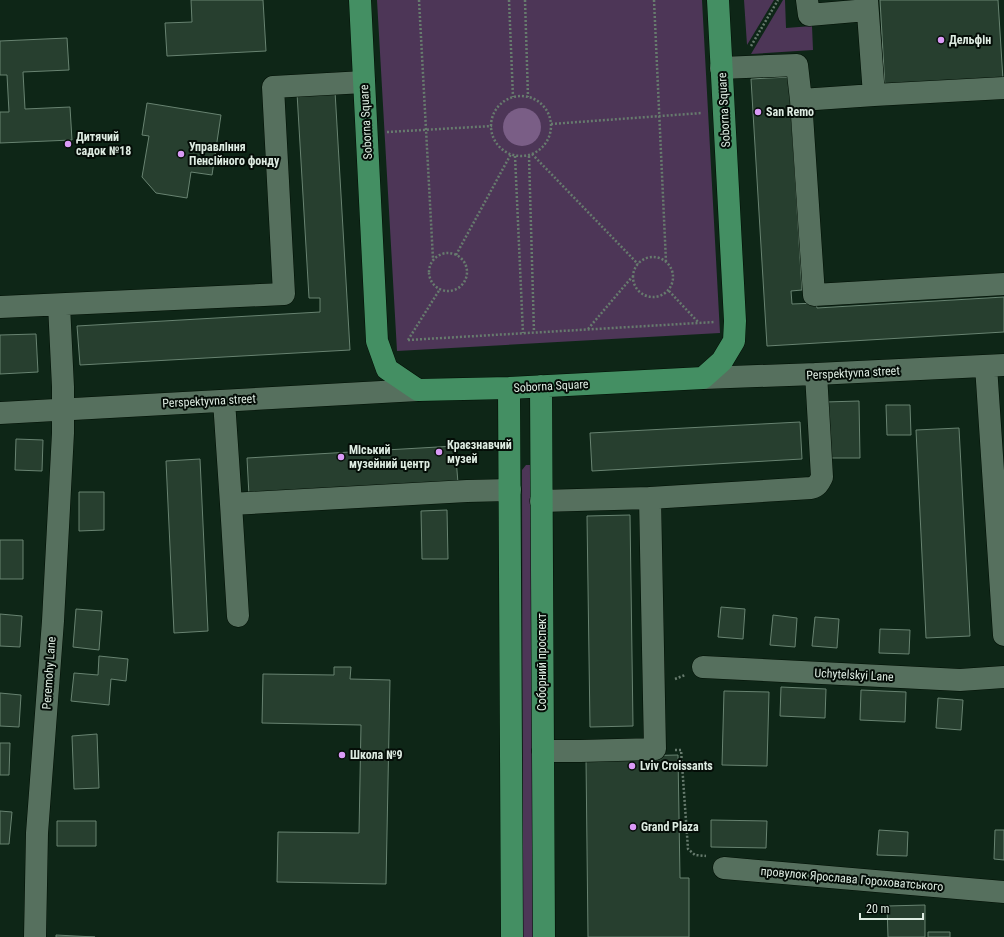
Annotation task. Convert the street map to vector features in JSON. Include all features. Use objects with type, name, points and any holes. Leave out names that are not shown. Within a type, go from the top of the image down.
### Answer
[{"type":"main road","name":"Soborna Square","points":[[360,0],[377,342],[387,369],[418,390],[509,388],[703,378],[722,361],[734,342],[735,321],[718,0]]},
{"type":"main road","name":"Соборний проспект","points":[[541,386],[544,937]]},
{"type":"main road","points":[[509,388],[512,937]]},
{"type":"street","points":[[807,0],[809,15],[867,5],[874,95]]},
{"type":"street","points":[[721,68],[797,65],[801,100],[814,295],[1004,284]]},
{"type":"street","points":[[0,307],[284,294],[273,87],[364,82]]},
{"type":"street","points":[[801,100],[1004,88]]},
{"type":"street","name":"Peremohy Lane","points":[[35,937],[37,833],[53,621],[63,433],[59,304]]},
{"type":"street","points":[[995,366],[1004,635]]},
{"type":"street","name":"Perspektyvna street","points":[[703,378],[995,366]]},
{"type":"street","points":[[541,501],[650,498],[816,487],[822,477],[816,374]]},
{"type":"street","name":"Perspektyvna street","points":[[0,413],[418,390]]},
{"type":"street","points":[[224,400],[238,616]]},
{"type":"street","points":[[231,504],[459,491],[510,490]]},
{"type":"street","points":[[543,751],[655,749],[650,498]]},
{"type":"street","name":"Uchytelskyi Lane","points":[[703,667],[960,680],[1004,677]]},
{"type":"street","name":"провулок Ярослава Гороховатського","points":[[724,868],[1004,892]]},
{"type":"path","points":[[419,0],[433,260]]},
{"type":"path","points":[[509,0],[513,97]]},
{"type":"path","points":[[525,0],[528,97]]},
{"type":"path","points":[[654,0],[666,262]]},
{"type":"path","points":[[748,52],[778,0]]},
{"type":"path","points":[[513,97],[528,97],[537,101],[544,106],[548,113],[551,124],[548,141],[543,148],[531,155],[516,156],[511,154],[501,148],[493,137],[492,118],[497,109],[513,97]]},
{"type":"path","points":[[551,124],[708,113]]},
{"type":"path","points":[[385,132],[492,126]]},
{"type":"path","points":[[456,255],[511,154]]},
{"type":"path","points":[[531,155],[638,264]]},
{"type":"path","points":[[531,155],[534,332]]},
{"type":"path","points":[[516,156],[522,333]]},
{"type":"path","points":[[444,253],[456,255],[462,259],[467,271],[464,283],[453,290],[446,291],[440,289],[434,285],[431,280],[429,275],[430,265],[433,260],[444,253]]},
{"type":"path","points":[[648,258],[661,258],[670,266],[674,279],[672,285],[663,296],[649,298],[642,295],[637,290],[633,277],[634,270],[638,264],[648,258]]},
{"type":"path","points":[[588,329],[633,277]]},
{"type":"path","points":[[440,289],[408,340],[698,322],[719,322]]},
{"type":"path","points":[[668,291],[698,322]]},
{"type":"path","points":[[654,687],[703,667]]},
{"type":"path","points":[[655,749],[681,750],[688,849],[695,855],[714,857],[720,861],[724,868]]},
{"type":"shaded area","points":[[377,0],[702,0],[720,333],[397,351]]},
{"type":"shaded area","points":[[744,0],[774,0],[747,45]]},
{"type":"shaded area","points":[[783,0],[785,0],[786,28],[812,26],[813,50],[751,54]]},
{"type":"shaded area","points":[[518,108],[526,108],[533,111],[538,116],[541,127],[538,138],[533,143],[526,146],[518,146],[511,143],[506,138],[503,131],[503,123],[506,116],[511,111]]},
{"type":"shaded area","points":[[526,465],[530,465],[533,469],[537,937],[523,937],[522,470]]},
{"type":"building","points":[[191,0],[263,0],[266,51],[167,56],[165,23],[192,22]]},
{"type":"building","name":"Дельфін","points":[[880,0],[998,0],[1003,80],[885,88]]},
{"type":"building","points":[[67,38],[69,70],[23,72],[25,109],[70,107],[72,140],[0,143],[0,112],[9,112],[7,75],[0,75],[0,41]]},
{"type":"building","points":[[789,77],[802,290],[791,291],[792,304],[816,303],[817,308],[1004,297],[1004,332],[767,346],[751,79]]},
{"type":"building","points":[[335,91],[350,350],[80,365],[77,326],[320,312],[320,298],[309,298],[297,93]]},
{"type":"building","name":"Управління Пенсійного фонду","points":[[147,103],[221,115],[212,175],[191,172],[187,198],[156,193],[142,177],[149,136],[142,135]]},
{"type":"building","points":[[36,334],[38,372],[0,374],[0,335]]},
{"type":"building","points":[[859,401],[860,458],[827,458],[825,402]]},
{"type":"building","points":[[886,405],[910,405],[911,435],[887,435]]},
{"type":"building","points":[[800,422],[802,459],[592,471],[590,433]]},
{"type":"building","points":[[959,428],[970,636],[926,638],[916,430]]},
{"type":"building","points":[[16,439],[43,440],[42,471],[15,470]]},
{"type":"building","points":[[455,446],[458,483],[249,496],[247,458]]},
{"type":"building","points":[[200,459],[208,631],[174,633],[166,461]]},
{"type":"building","points":[[79,492],[104,492],[104,530],[79,531]]},
{"type":"building","points":[[447,510],[448,559],[422,559],[421,511]]},
{"type":"building","points":[[630,515],[633,726],[590,727],[587,516]]},
{"type":"building","points":[[0,540],[23,540],[23,579],[0,579]]},
{"type":"building","points":[[721,607],[745,609],[743,639],[718,637]]},
{"type":"building","points":[[76,609],[102,611],[99,650],[73,647]]},
{"type":"building","points":[[0,614],[22,616],[20,647],[0,646]]},
{"type":"building","points":[[773,615],[797,618],[795,647],[770,645]]},
{"type":"building","points":[[815,617],[839,619],[837,648],[812,646]]},
{"type":"building","points":[[880,629],[910,630],[909,654],[879,653]]},
{"type":"building","points":[[99,656],[128,659],[126,681],[111,679],[109,705],[71,701],[74,673],[98,675]]},
{"type":"building","points":[[334,667],[351,667],[350,679],[390,680],[386,884],[277,882],[278,832],[359,833],[361,725],[262,723],[263,674],[334,675]]},
{"type":"building","points":[[781,687],[826,689],[825,718],[780,716]]},
{"type":"building","points":[[861,690],[906,692],[905,722],[860,720]]},
{"type":"building","points":[[724,691],[769,692],[767,766],[722,765]]},
{"type":"building","points":[[0,693],[21,695],[19,727],[0,726]]},
{"type":"building","points":[[938,698],[963,700],[961,730],[936,728]]},
{"type":"building","points":[[97,734],[99,788],[74,789],[72,736]]},
{"type":"building","points":[[0,743],[10,743],[9,775],[0,775]]},
{"type":"building","name":"Grand Plaza","points":[[678,755],[680,878],[689,878],[689,937],[588,937],[586,757]]},
{"type":"building","points":[[0,811],[12,812],[9,844],[0,844]]},
{"type":"building","points":[[711,820],[767,821],[766,848],[711,847]]},
{"type":"building","points":[[57,821],[96,821],[96,846],[57,846]]},
{"type":"building","points":[[879,830],[908,832],[907,856],[877,855]]},
{"type":"building","points":[[995,830],[1004,830],[1004,860],[994,859]]},
{"type":"building","points":[[925,905],[925,937],[888,937],[887,906]]},
{"type":"building","points":[[928,932],[950,932],[950,937],[928,937]]},
{"type":"building","points":[[56,935],[95,937],[56,937]]},
{"type":"place","name":"Дельфін","points":[[941,40]]},
{"type":"place","name":"San Remo","points":[[758,112]]},
{"type":"place","name":"Дитячий садок №18","points":[[68,144]]},
{"type":"place","name":"Управління Пенсійного фонду","points":[[181,154]]},
{"type":"place","name":"Краєзнавчий музей","points":[[439,452]]},
{"type":"place","name":"Міський музейний центр","points":[[341,457]]},
{"type":"place","name":"Школа №9","points":[[342,755]]},
{"type":"place","name":"Lviv Croissants","points":[[632,766]]},
{"type":"place","name":"Grand Plaza","points":[[633,827]]}]
